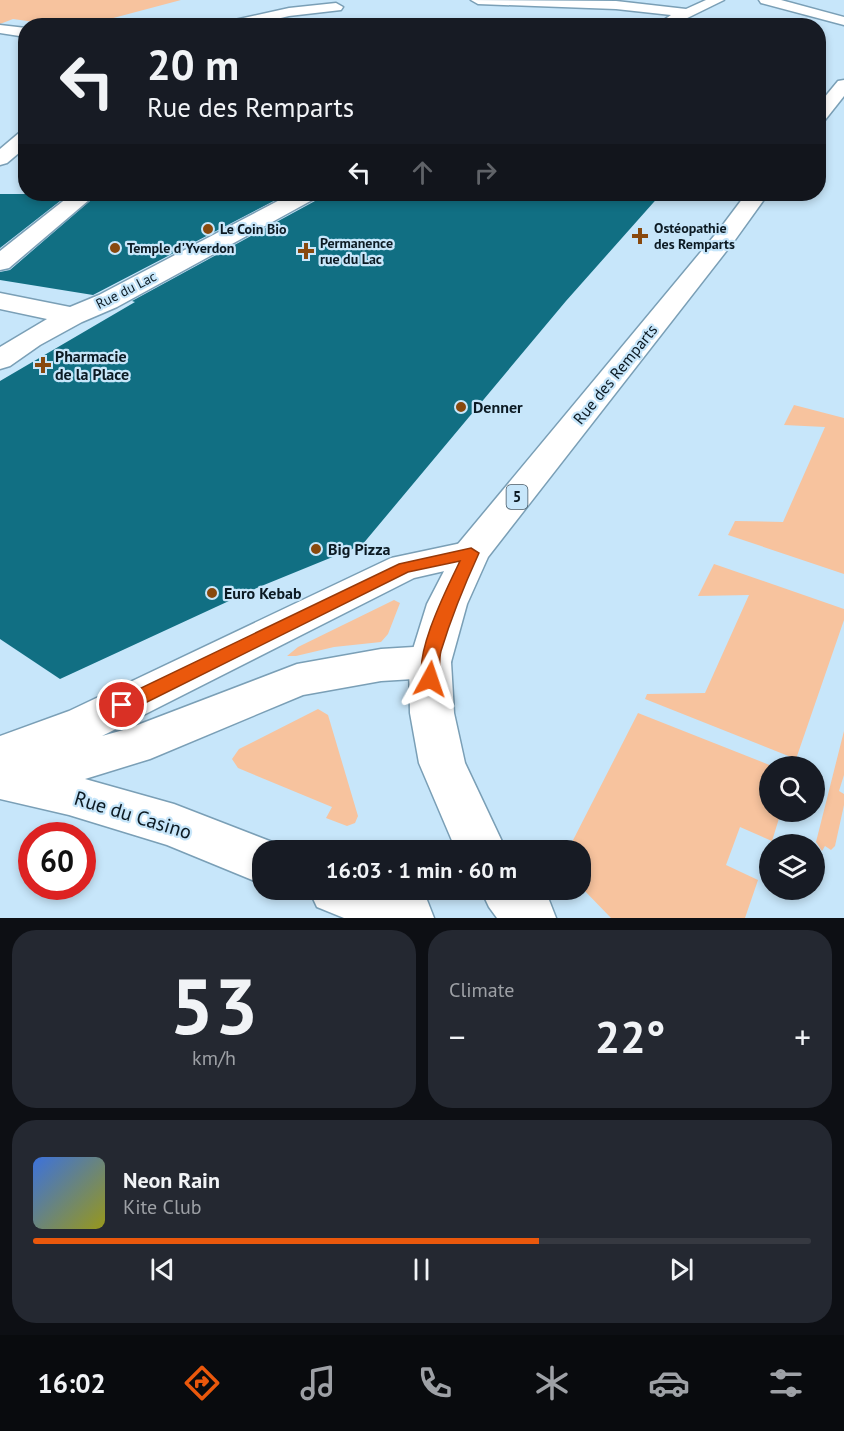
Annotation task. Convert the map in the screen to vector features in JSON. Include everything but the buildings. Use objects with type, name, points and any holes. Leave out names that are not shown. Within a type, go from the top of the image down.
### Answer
[{"type":"street","points":[[478,0],[618,2],[688,13]]},
{"type":"street","points":[[678,18],[717,0]]},
{"type":"street","points":[[766,0],[839,14]]},
{"type":"street","points":[[260,18],[342,4]]},
{"type":"street","points":[[321,18],[342,4]]},
{"type":"street","points":[[0,29],[18,32]]},
{"type":"street","points":[[826,107],[844,85]]},
{"type":"street","points":[[0,159],[18,144]]},
{"type":"street","points":[[0,262],[76,201]]},
{"type":"street","name":"Rue du Lac","points":[[0,360],[30,339],[72,316],[108,302],[293,201]]},
{"type":"street","name":"Rue des Remparts","points":[[477,840],[442,763],[432,713],[430,662],[447,604],[471,553],[752,201]]},
{"type":"street","points":[[0,301],[72,316]]},
{"type":"street","points":[[0,755],[85,724],[404,567],[471,553]]},
{"type":"street","points":[[0,768],[71,764],[134,747],[297,680],[381,666],[430,662]]},
{"type":"street","name":"Rue du Casino","points":[[0,779],[69,795],[174,826],[252,857]]},
{"type":"street","points":[[361,900],[408,918]]},
{"type":"shaded area","points":[[0,0],[181,0],[113,18],[18,18],[0,24]]},
{"type":"shaded area","points":[[794,405],[844,418],[844,574],[728,535],[735,521],[783,522],[825,427],[784,425]]},
{"type":"shaded area","points":[[714,564],[844,609],[844,620],[797,756],[788,756],[645,699],[647,694],[705,693],[749,595],[698,596]]},
{"type":"shaded area","points":[[394,600],[400,603],[388,634],[381,642],[334,647],[287,656],[298,647]]},
{"type":"shaded area","points":[[318,709],[328,715],[358,816],[355,823],[347,826],[326,818],[332,807],[238,768],[232,759],[239,749]]},
{"type":"shaded area","points":[[638,713],[759,761],[759,822],[778,822],[774,834],[759,835],[740,827],[726,865],[758,880],[745,918],[611,918],[591,897],[591,840],[573,840]]},
{"type":"shaded area","points":[[844,731],[844,775],[839,791],[844,794],[844,805],[835,846],[831,850],[825,846],[825,834],[818,834],[821,822],[825,822],[825,806]]},
{"type":"place","name":"Le Coin Bio","points":[[208,229]]},
{"type":"place","name":"Ostéopathie des Remparts","points":[[640,236]]},
{"type":"place","name":"Temple d'Yverdon","points":[[115,248]]},
{"type":"place","name":"Permanence rue du Lac","points":[[306,251]]},
{"type":"place","name":"Pharmacie de la Place","points":[[43,365]]},
{"type":"place","name":"Denner","points":[[461,407]]},
{"type":"place","name":"Big Pizza","points":[[316,549]]},
{"type":"place","name":"Euro Kebab","points":[[212,593]]},
{"type":"route","points":[[122,705],[404,567],[471,553],[447,604],[430,662],[430,679]]}]
